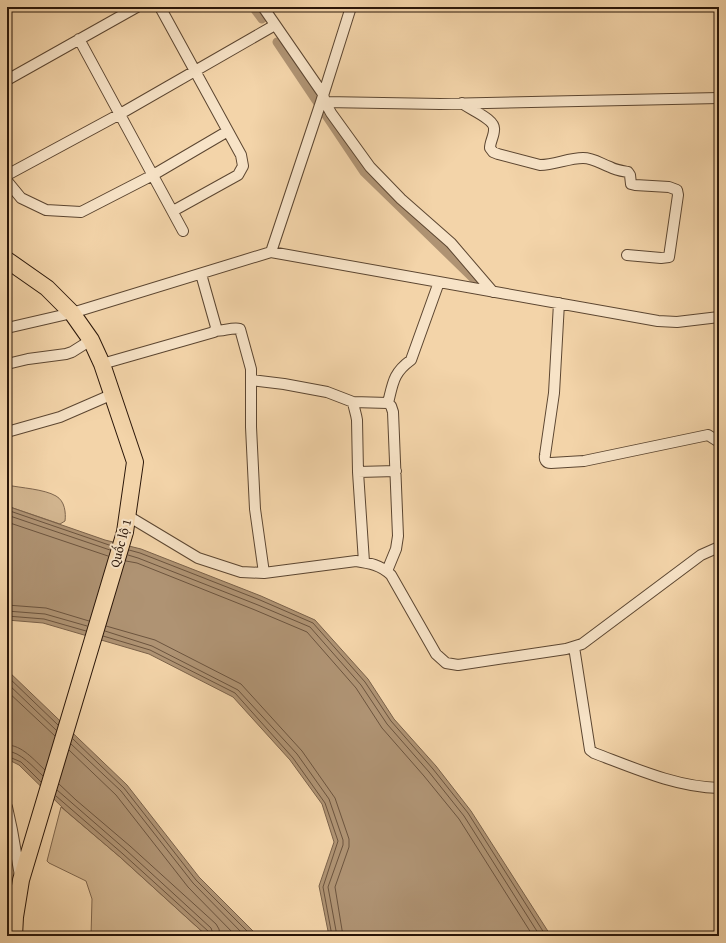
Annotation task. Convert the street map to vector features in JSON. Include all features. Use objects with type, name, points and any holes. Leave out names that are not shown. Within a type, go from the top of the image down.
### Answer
[{"type":"main road","name":"Quốc lộ 1","points":[[7,260],[47,288],[72,313],[91,340],[113,394],[135,462],[126,524],[11,917],[14,936]]},
{"type":"street","points":[[7,80],[137,7]]},
{"type":"street","points":[[160,7],[228,130],[241,155],[243,166],[238,175],[173,211]]},
{"type":"street","points":[[263,7],[322,102],[370,167],[401,200],[451,243],[493,292]]},
{"type":"street","points":[[271,252],[322,102],[350,7]]},
{"type":"street","points":[[7,175],[120,114],[275,25]]},
{"type":"street","points":[[79,39],[183,231]]},
{"type":"street","points":[[322,102],[462,103],[719,98]]},
{"type":"street","points":[[462,103],[469,109],[490,119],[494,125],[495,129],[490,148],[492,152],[540,165],[566,160],[583,158],[590,159],[608,167],[628,172],[631,184],[668,187],[677,190],[678,195],[669,256],[661,258],[627,255]]},
{"type":"street","points":[[7,181],[22,198],[46,210],[81,212],[153,175],[228,130]]},
{"type":"street","points":[[7,328],[72,313],[271,252],[670,322],[719,316]]},
{"type":"street","points":[[201,274],[216,327],[215,331]]},
{"type":"street","points":[[388,403],[395,375],[402,366],[410,360],[439,282]]},
{"type":"street","points":[[559,303],[554,393],[544,455],[547,462],[584,461],[708,435],[719,430]]},
{"type":"street","points":[[102,364],[212,334],[215,331],[236,328],[240,329],[251,369],[255,509],[264,573]]},
{"type":"street","points":[[7,364],[28,359],[66,354],[91,340]]},
{"type":"street","points":[[251,380],[284,384],[326,392],[353,402],[388,403]]},
{"type":"street","points":[[7,432],[60,417],[113,394]]},
{"type":"street","points":[[353,402],[357,420],[358,472],[364,562]]},
{"type":"street","points":[[387,571],[398,542],[393,412],[388,403]]},
{"type":"street","points":[[708,435],[719,442]]},
{"type":"street","points":[[358,472],[396,471]]},
{"type":"street","points":[[126,524],[198,558],[241,572],[264,573],[356,561],[379,566],[387,571],[391,576],[436,654],[446,663],[458,665],[574,647],[582,644],[701,555],[719,548]]},
{"type":"street","points":[[574,647],[590,750],[594,753],[663,778],[706,788],[719,788]]},
{"type":"street","points":[[7,807],[21,880]]},
{"type":"shaded area","points":[[7,485],[39,490],[56,496],[63,504],[65,521],[60,524],[7,506]]},
{"type":"shaded area","points":[[61,807],[120,857],[207,936],[91,936],[92,899],[86,881],[47,861]]},
{"type":"water","points":[[7,506],[105,540],[141,549],[261,596],[315,620],[368,679],[394,719],[436,766],[471,811],[551,936],[329,936],[319,886],[334,842],[322,804],[290,760],[233,697],[149,654],[43,623],[7,620]]},
{"type":"water","points":[[7,670],[127,785],[199,877],[258,936],[207,936],[120,857],[66,811],[19,765],[7,759]]},
{"type":"waterway","points":[[253,7],[262,19]]},
{"type":"waterway","points":[[277,42],[364,172],[477,282]]}]
